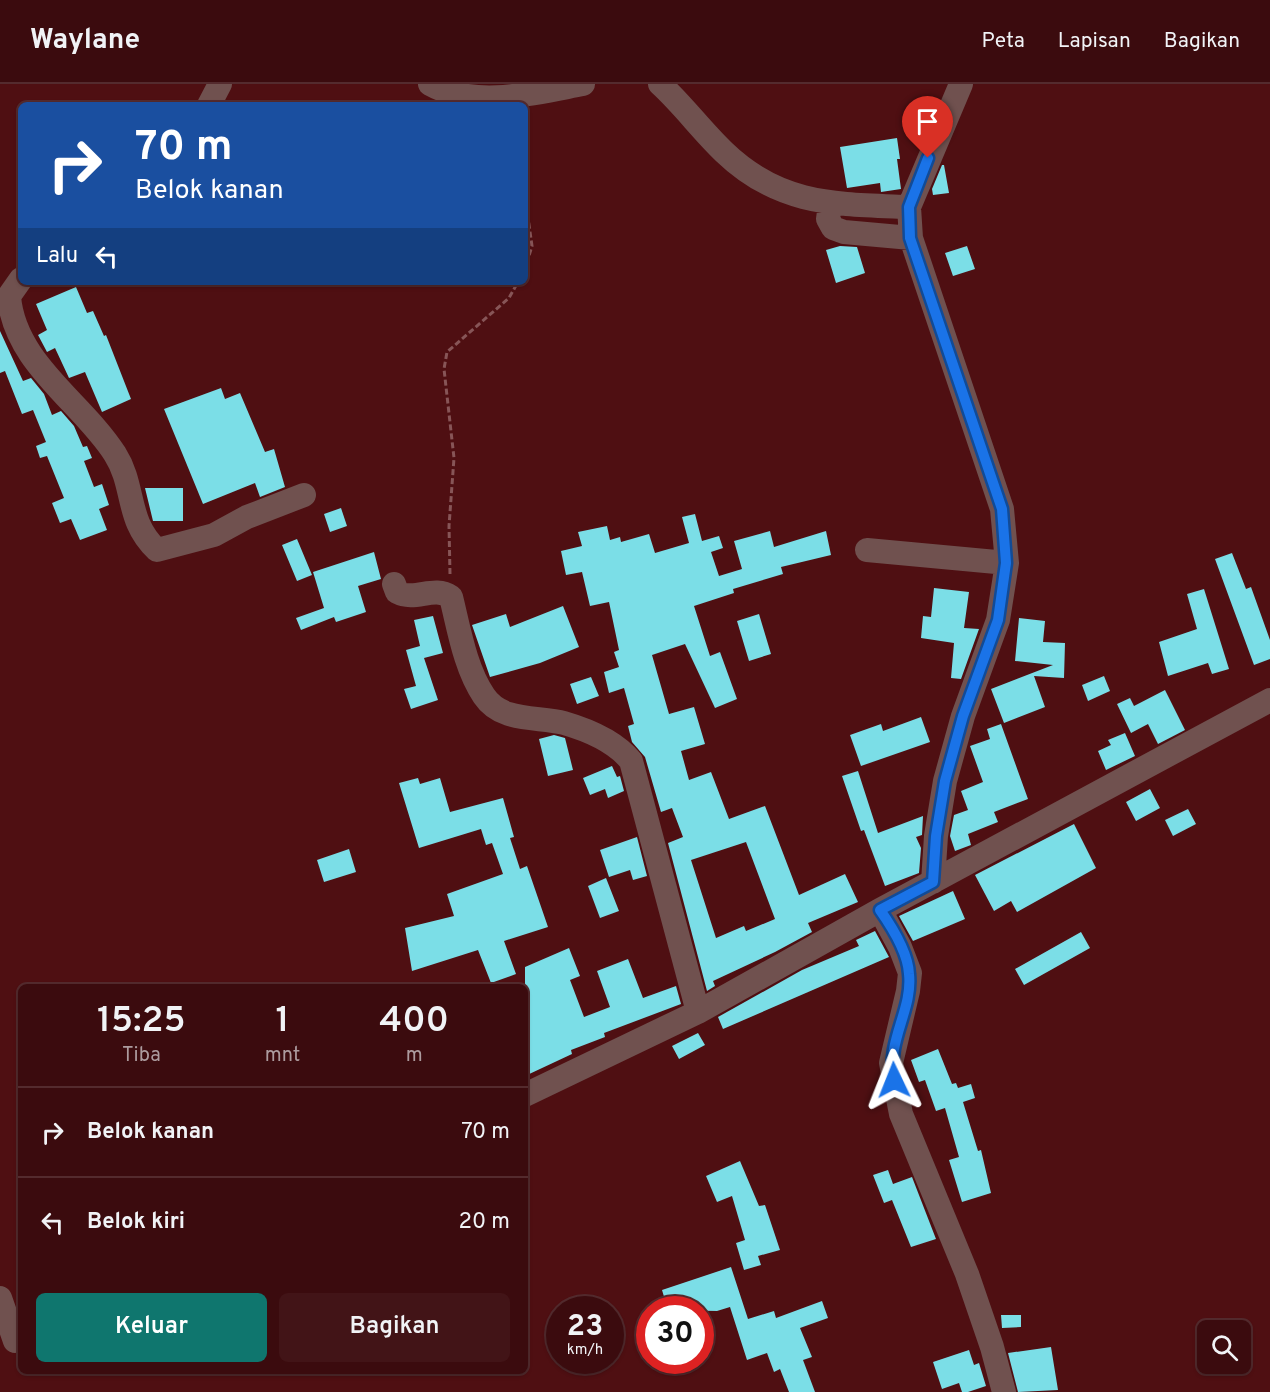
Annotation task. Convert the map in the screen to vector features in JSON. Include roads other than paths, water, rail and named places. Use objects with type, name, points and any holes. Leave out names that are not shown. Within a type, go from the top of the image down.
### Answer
[{"type":"street","points":[[211,102],[220,84]]},
{"type":"street","points":[[430,84],[462,96],[480,99],[583,84]]},
{"type":"street","points":[[660,84],[682,104],[724,152],[765,182],[801,198],[830,204],[909,207]]},
{"type":"street","points":[[933,882],[936,836],[945,781],[963,716],[998,620],[1006,563],[1002,509],[910,238],[909,207],[961,84]]},
{"type":"street","points":[[830,204],[828,219],[833,228],[844,232],[910,238]]},
{"type":"street","points":[[18,283],[9,296],[14,322],[30,353],[116,456],[137,526],[157,550],[214,535],[247,517],[304,495]]},
{"type":"street","points":[[867,550],[1006,563]]},
{"type":"street","points":[[394,585],[397,592],[403,595],[435,591],[451,597],[470,668],[485,698],[501,710],[520,719],[562,723],[607,740],[631,761],[698,1012]]},
{"type":"street","points":[[528,1094],[698,1012],[880,910],[1270,700]]},
{"type":"street","points":[[880,910],[900,947],[909,973],[908,991],[891,1063],[901,1114],[966,1274],[992,1347],[1004,1392]]},
{"type":"street","points":[[0,1298],[12,1341]]}]
